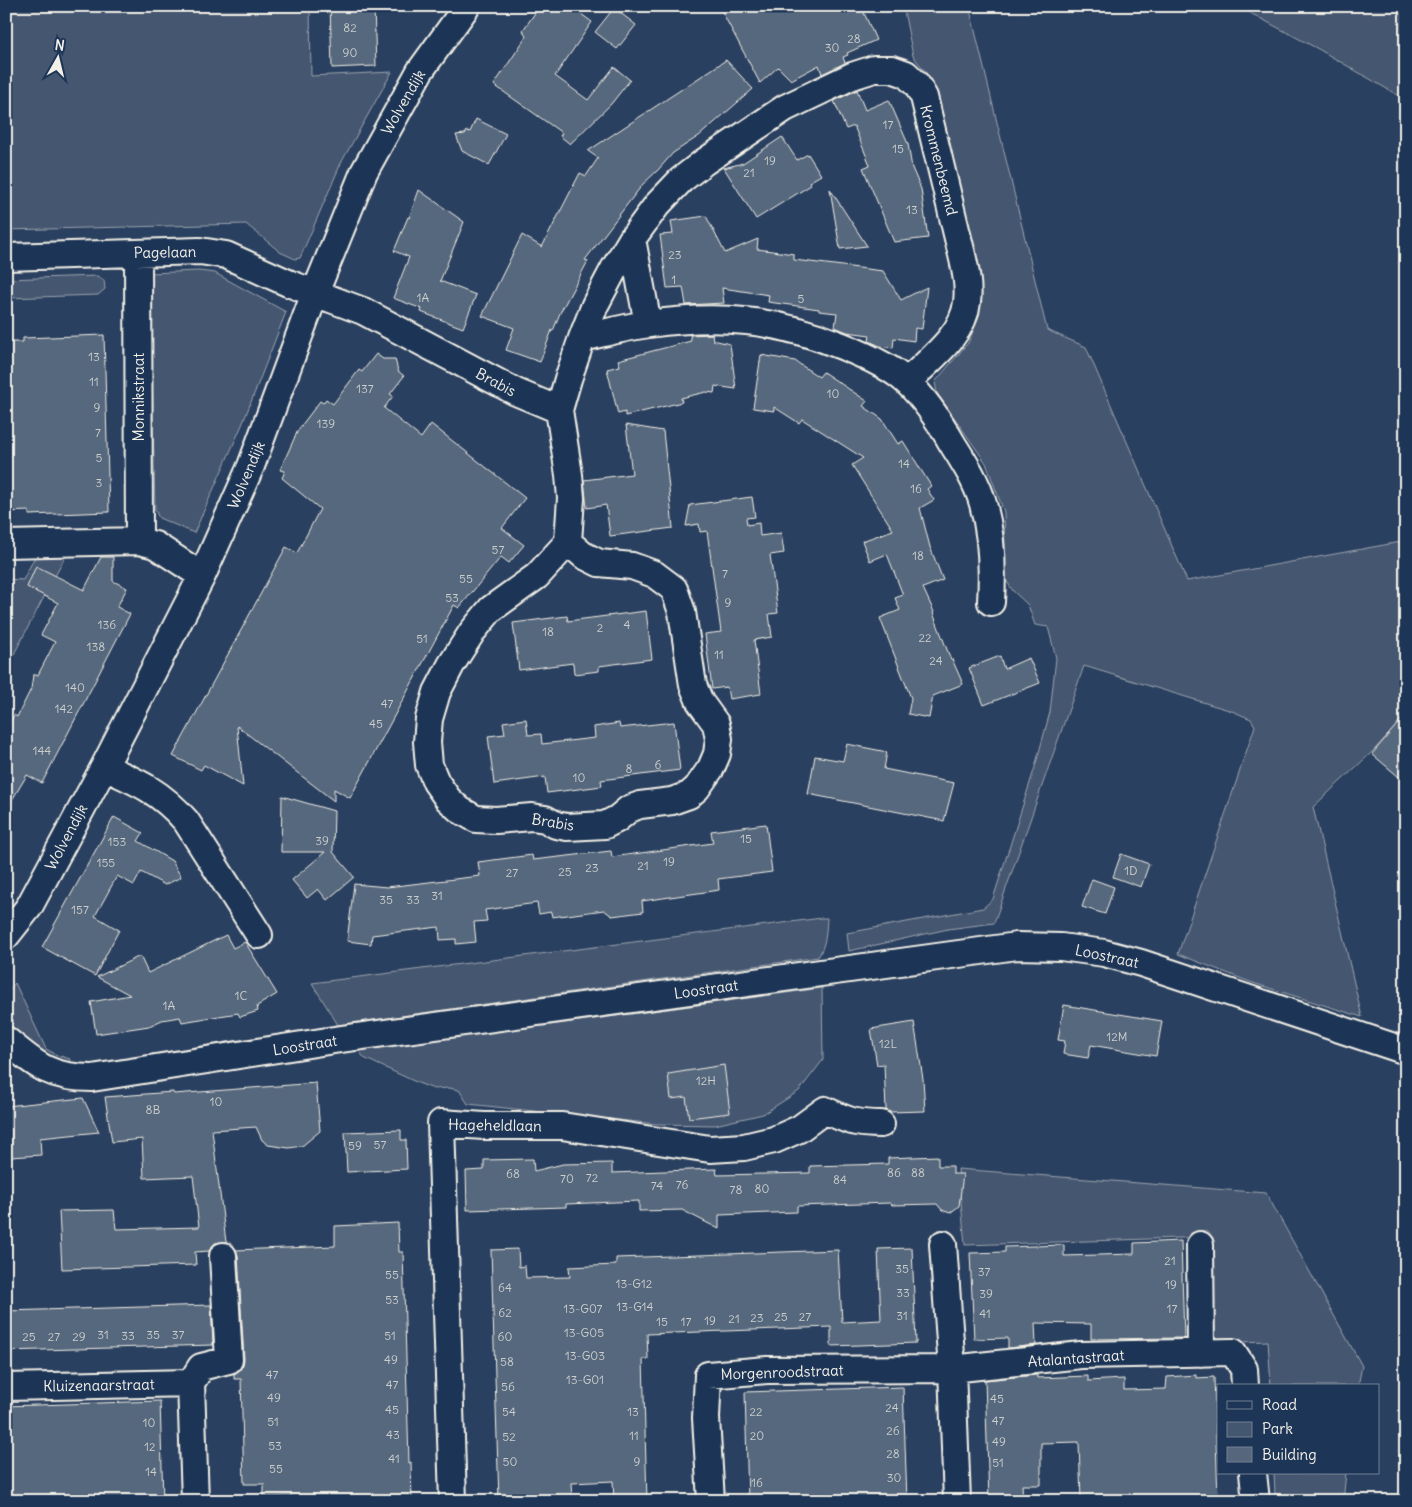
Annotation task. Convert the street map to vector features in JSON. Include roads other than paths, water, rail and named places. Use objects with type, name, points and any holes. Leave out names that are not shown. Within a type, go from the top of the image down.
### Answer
[{"type":"street","name":"Wolvendijk","points":[[6,936],[28,907],[104,768],[202,576],[251,466],[315,293],[364,172],[420,71],[467,6]]},
{"type":"street","name":"Krommenbeemd","points":[[559,410],[582,338],[595,305],[632,239],[657,204],[704,162],[785,108],[852,76],[874,69],[892,69],[906,74],[917,85],[924,97],[967,282],[968,302],[955,332],[940,350],[907,382]]},
{"type":"street","points":[[632,239],[648,324]]},
{"type":"street","name":"Pagelaan","points":[[6,257],[200,250],[226,256],[315,293]]},
{"type":"street","name":"Monnikstraat","points":[[138,253],[139,541]]},
{"type":"street","name":"Brabis","points":[[315,293],[363,311],[516,392],[559,410]]},
{"type":"street","points":[[582,338],[648,324],[744,320],[778,325],[816,335],[854,350],[885,367],[907,382],[929,407],[969,471],[983,503],[993,572],[992,602]]},
{"type":"street","points":[[559,410],[570,483],[571,498],[568,542]]},
{"type":"street","points":[[6,544],[139,541],[155,545],[202,576]]},
{"type":"street","name":"Brabis","points":[[568,542],[583,555],[599,563],[632,566],[654,574],[674,589],[682,612],[693,685],[700,702],[716,724],[719,739],[717,754],[711,768],[689,795],[672,801],[640,804],[629,809],[606,825],[567,827],[556,825],[545,819],[532,817],[496,820],[476,818],[460,810],[448,799],[436,782],[429,765],[427,742],[429,719],[437,692],[451,665],[472,632],[491,609],[537,576],[568,542]]},
{"type":"street","points":[[104,768],[135,781],[162,797],[175,809],[186,821],[258,935]]},
{"type":"street","name":"Loostraat","points":[[6,1040],[41,1068],[73,1078],[92,1078],[334,1040],[1017,946],[1069,948],[1104,953],[1141,963],[1406,1051]]},
{"type":"street","name":"Hageheldlaan","points":[[453,1501],[441,1123],[484,1126],[562,1126],[710,1149],[744,1147],[774,1140],[799,1129],[825,1110],[846,1120],[861,1124],[881,1124]]},
{"type":"street","points":[[943,1244],[952,1369],[957,1501]]},
{"type":"street","points":[[1200,1245],[1201,1353]]},
{"type":"street","points":[[195,1501],[191,1384],[201,1367],[229,1360],[223,1256]]},
{"type":"street","name":"Atalantastraat","points":[[952,1369],[1081,1355],[1233,1352],[1244,1369],[1245,1384]]},
{"type":"street","name":"Morgenroodstraat","points":[[711,1501],[706,1418],[708,1374],[767,1370],[952,1369]]},
{"type":"street","name":"Kluizenaarstraat","points":[[6,1387],[191,1384]]},
{"type":"street","points":[[1253,1474],[1256,1501]]}]
